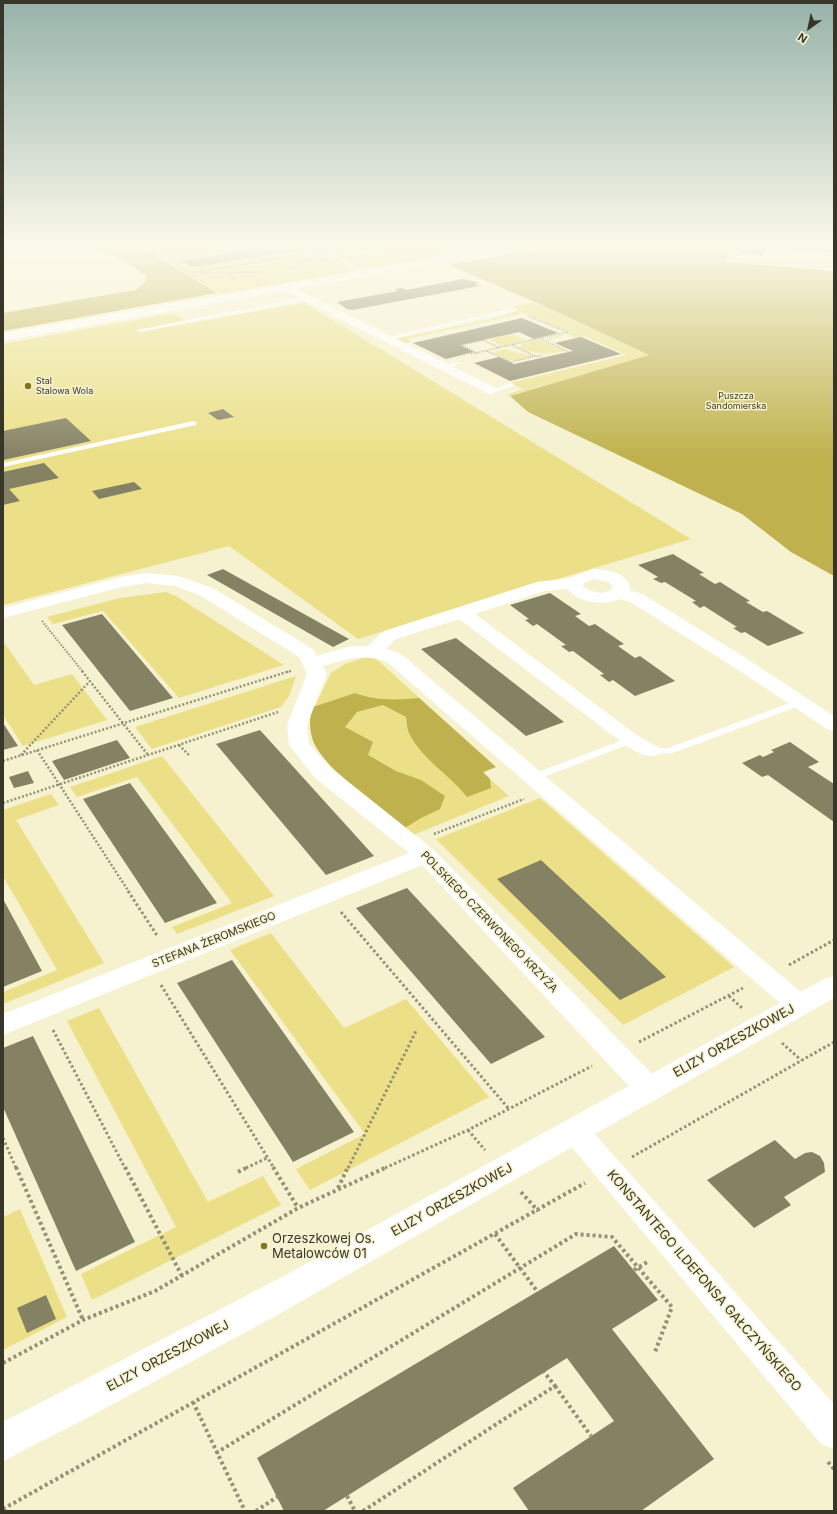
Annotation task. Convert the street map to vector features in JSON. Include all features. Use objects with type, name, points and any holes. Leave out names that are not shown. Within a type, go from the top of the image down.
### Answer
[{"type":"street","points":[[3,337],[126,316]]},
{"type":"street","points":[[341,316],[491,391]]},
{"type":"street","points":[[373,651],[390,636],[461,612],[543,586],[574,583],[580,577],[601,575],[619,581],[622,589],[620,592],[638,599],[742,664],[798,703],[834,725]]},
{"type":"street","points":[[3,613],[121,582],[146,578],[164,579],[207,592],[308,654],[314,663],[352,652],[373,651],[394,658],[542,783],[799,1005]]},
{"type":"street","points":[[461,612],[631,740],[651,751]]},
{"type":"street","name":"POLSKIEGO CZERWONEGO KRZYŻA","points":[[314,663],[317,674],[297,725],[300,745],[323,773],[418,849],[648,1088]]},
{"type":"street","name":"STEFANA ŻEROMSKIEGO","points":[[3,1025],[418,849]]},
{"type":"street","name":"ELIZY ORZESZKOWEJ","points":[[3,1442],[147,1368],[285,1293],[648,1088],[834,986]]},
{"type":"street","name":"KONSTANTEGO ILDEFONSA GAŁCZYŃSKIEGO","points":[[574,1130],[834,1431]]},
{"type":"lane","points":[[140,330],[214,316]]},
{"type":"lane","points":[[386,338],[489,316]]},
{"type":"lane","points":[[444,367],[458,363]]},
{"type":"lane","points":[[491,391],[512,385]]},
{"type":"lane","points":[[491,391],[502,396]]},
{"type":"lane","points":[[3,465],[193,423]]},
{"type":"lane","points":[[651,751],[669,751],[798,703]]},
{"type":"lane","points":[[542,783],[631,740]]},
{"type":"path","points":[[528,316],[567,332]]},
{"type":"path","points":[[470,355],[574,330]]},
{"type":"path","points":[[540,338],[569,352]]},
{"type":"path","points":[[477,353],[461,346],[484,340],[500,348]]},
{"type":"path","points":[[511,345],[535,356]]},
{"type":"path","points":[[487,351],[511,362],[535,356],[542,356]]},
{"type":"path","points":[[39,617],[148,755]]},
{"type":"path","points":[[3,761],[314,663]]},
{"type":"path","points":[[20,756],[90,681]]},
{"type":"path","points":[[3,803],[305,704]]},
{"type":"path","points":[[180,745],[189,755]]},
{"type":"path","points":[[37,750],[159,938]]},
{"type":"path","points":[[418,849],[542,783]]},
{"type":"path","points":[[338,908],[509,1109]]},
{"type":"path","points":[[3,1363],[83,1320],[155,1291],[298,1208],[468,1130],[766,977],[834,940]]},
{"type":"path","points":[[159,981],[298,1208]]},
{"type":"path","points":[[50,1025],[182,1276]]},
{"type":"path","points":[[337,1189],[417,1029]]},
{"type":"path","points":[[3,1509],[609,1170],[834,1042]]},
{"type":"path","points":[[3,1138],[83,1320]]},
{"type":"path","points":[[238,1172],[267,1158]]},
{"type":"path","points":[[495,1234],[537,1291]]},
{"type":"path","points":[[216,1453],[576,1234],[612,1237],[636,1269],[672,1307],[655,1352]]},
{"type":"path","points":[[636,1269],[651,1260]]},
{"type":"path","points":[[544,1372],[591,1436]]},
{"type":"path","points":[[363,1511],[555,1386]]},
{"type":"path","points":[[193,1402],[216,1453],[245,1511]]},
{"type":"path","points":[[348,1496],[355,1511]]},
{"type":"path","points":[[256,1511],[277,1497]]},
{"type":"shaded area","points":[[159,316],[178,316],[190,323],[232,316],[326,316],[691,539],[358,639],[229,546],[3,605],[3,344]]},
{"type":"shaded area","points":[[505,316],[514,316],[406,339],[412,342],[404,343],[396,339]]},
{"type":"shaded area","points":[[529,316],[564,316],[649,355],[509,396],[506,395],[523,389],[510,383],[626,355],[584,336],[576,338],[568,334],[549,339],[556,342],[544,339],[577,331],[572,329],[566,331]]},
{"type":"shaded area","points":[[512,334],[525,340],[501,347],[490,339]]},
{"type":"shaded area","points":[[539,340],[565,351],[542,354],[520,348],[523,343]]},
{"type":"shaded area","points":[[506,349],[533,356],[512,361],[492,352]]},
{"type":"shaded area","points":[[166,592],[176,596],[284,665],[179,698],[103,611],[53,624],[47,617],[120,598]]},
{"type":"shaded area","points":[[3,641],[34,685],[72,674],[107,720],[23,746],[3,715]]},
{"type":"shaded area","points":[[372,655],[496,767],[483,773],[509,796],[413,835],[330,766],[314,743],[309,718],[331,673],[345,664]]},
{"type":"shaded area","points":[[296,676],[289,696],[281,707],[152,749],[135,727]]},
{"type":"shaded area","points":[[162,756],[274,896],[177,934],[172,927],[232,903],[137,777],[77,797],[70,787]]},
{"type":"shaded area","points":[[51,794],[59,805],[16,820],[104,963],[3,1004],[3,992],[57,970],[3,876],[3,810]]},
{"type":"shaded area","points":[[540,798],[734,967],[623,1025],[436,839]]},
{"type":"shaded area","points":[[271,933],[344,1028],[406,999],[489,1097],[310,1190],[296,1169],[365,1134],[230,950]]},
{"type":"shaded area","points":[[99,1008],[208,1202],[263,1176],[281,1205],[92,1300],[81,1274],[176,1227],[67,1021]]},
{"type":"shaded area","points":[[20,1209],[67,1317],[3,1350],[3,1217]]},
{"type":"green space","points":[[3,316],[89,316],[3,331]]},
{"type":"green space","name":"Puszcza Sandomierska","points":[[565,316],[834,316],[834,576],[791,552],[742,514],[528,412],[510,396],[649,355]]},
{"type":"green space","points":[[355,693],[363,696],[387,699],[419,698],[496,767],[483,772],[490,779],[491,788],[467,797],[429,760],[415,744],[408,731],[406,717],[383,705],[357,712],[345,727],[373,742],[368,755],[396,771],[421,780],[445,796],[440,809],[405,828],[369,800],[330,765],[314,743],[310,725],[313,707]]},
{"type":"building","points":[[522,318],[558,333],[534,339],[519,332],[460,345],[474,352],[446,359],[413,343]]},
{"type":"building","points":[[581,337],[621,354],[510,381],[474,363],[499,357],[514,364],[573,351],[555,343]]},
{"type":"building","points":[[223,409],[234,417],[218,420],[208,413]]},
{"type":"building","points":[[66,418],[91,441],[3,460],[3,431]]},
{"type":"building","points":[[44,463],[59,478],[9,489],[20,501],[3,505],[3,472]]},
{"type":"building","points":[[134,482],[142,489],[99,499],[92,491]]},
{"type":"building","points":[[673,554],[704,573],[699,574],[715,584],[720,582],[750,601],[746,602],[763,612],[767,611],[804,633],[768,646],[745,632],[741,633],[733,628],[737,627],[704,606],[700,608],[692,602],[696,601],[665,582],[661,583],[653,579],[658,577],[638,565]]},
{"type":"building","points":[[223,569],[349,639],[333,647],[207,575]]},
{"type":"building","points":[[550,593],[581,614],[575,616],[589,626],[595,624],[624,644],[618,646],[635,658],[640,656],[675,681],[635,696],[613,680],[609,682],[600,675],[604,674],[573,651],[569,652],[561,646],[566,645],[537,624],[533,626],[525,620],[529,619],[510,605]]},
{"type":"building","points":[[102,614],[173,698],[130,711],[62,625]]},
{"type":"building","points":[[456,638],[564,722],[526,736],[421,649]]},
{"type":"building","points":[[3,723],[18,746],[3,750]]},
{"type":"building","points":[[260,730],[374,856],[326,875],[216,744]]},
{"type":"building","points":[[117,740],[130,758],[64,780],[52,761]]},
{"type":"building","points":[[790,742],[819,762],[808,767],[834,784],[834,822],[768,775],[762,777],[742,763],[760,755],[763,757],[774,752],[771,750]]},
{"type":"building","points":[[28,771],[34,783],[14,788],[9,777]]},
{"type":"building","points":[[130,783],[217,903],[165,923],[83,799]]},
{"type":"building","points":[[541,860],[666,977],[620,1000],[497,879]]},
{"type":"building","points":[[407,888],[545,1037],[491,1064],[356,908]]},
{"type":"building","points":[[3,899],[42,971],[3,987]]},
{"type":"building","points":[[232,960],[354,1132],[293,1162],[177,983]]},
{"type":"building","points":[[33,1036],[135,1242],[76,1271],[3,1107],[3,1048]]},
{"type":"building","points":[[775,1140],[795,1159],[805,1153],[812,1152],[820,1156],[824,1163],[825,1172],[784,1197],[791,1205],[754,1228],[707,1180]]},
{"type":"building","points":[[614,1246],[658,1300],[612,1329],[714,1459],[641,1511],[529,1511],[513,1488],[614,1421],[567,1358],[323,1511],[284,1511],[257,1458]]},
{"type":"building","points":[[46,1295],[56,1319],[27,1333],[17,1308]]},
{"type":"place","name":"Stal Stalowa Wola","points":[[28,386]]},
{"type":"place","name":"Orzeszkowej Os. Metalowców 01","points":[[264,1246]]}]
